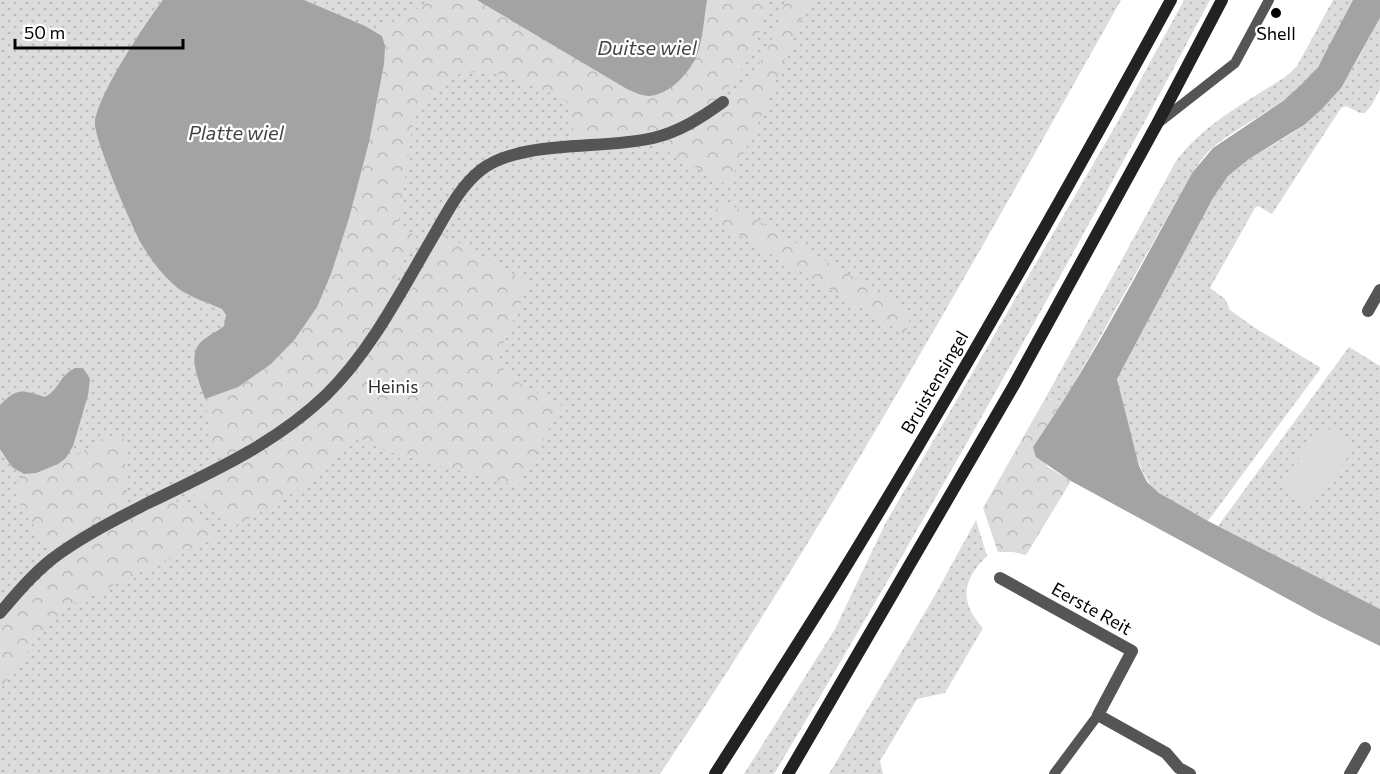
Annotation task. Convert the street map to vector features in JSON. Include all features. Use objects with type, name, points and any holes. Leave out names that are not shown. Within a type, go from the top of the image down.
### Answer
[{"type":"main road","name":"Bruistensingel","points":[[716,774],[835,585],[963,369],[1106,119],[1171,0]]},
{"type":"main road","points":[[788,774],[1008,396],[1222,0]]},
{"type":"street","points":[[0,613],[22,587],[51,560],[103,526],[267,442],[327,394],[354,363],[381,326],[462,189],[481,170],[501,159],[550,149],[653,138],[693,122],[723,102]]},
{"type":"street","points":[[1368,311],[1380,290]]},
{"type":"street","name":"Eerste Reit","points":[[1000,578],[1132,651],[1098,715]]},
{"type":"street","points":[[1098,715],[1166,753],[1179,768],[1190,774]]},
{"type":"street","points":[[1350,774],[1365,748]]},
{"type":"lane","points":[[1157,124],[1235,63],[1269,0]]},
{"type":"lane","points":[[1054,774],[1098,715]]},
{"type":"green space","name":"Heinis","points":[[0,0],[1121,0],[955,294],[841,488],[722,680],[660,774],[0,774]]},
{"type":"green space","points":[[433,0],[477,0],[542,41],[662,92],[685,72],[692,62],[700,41],[707,0],[769,0],[752,51],[740,72],[725,91],[687,120],[663,129],[627,137],[575,138],[566,100],[544,90],[501,75],[480,72],[460,74],[442,83],[426,99],[413,123],[398,226],[418,237],[392,281],[398,286],[352,356],[310,403],[277,428],[222,459],[211,439],[205,399],[238,387],[317,307],[331,274],[349,218],[369,142],[384,64],[382,36],[375,32]]},
{"type":"green space","points":[[785,0],[809,0],[762,115],[728,186],[656,145],[701,126],[733,98],[766,52],[781,17]]},
{"type":"green space","points":[[1184,0],[1210,0],[1051,293],[942,486],[774,774],[744,774],[835,629],[885,524],[1117,123]]},
{"type":"green space","points":[[1333,0],[1353,0],[1317,68],[1290,96],[1233,132],[1204,157],[1192,173],[1062,405],[1046,397],[1175,163],[1186,149],[1212,125],[1288,75],[1297,66]]},
{"type":"green space","points":[[1380,18],[1380,89],[1371,106],[1365,113],[1346,106],[1341,108],[1272,214],[1258,206],[1255,208],[1210,288],[1225,299],[1230,310],[1252,326],[1321,368],[1208,521],[1170,500],[1149,483],[1142,471],[1131,440],[1117,379],[1213,198],[1229,175],[1247,160],[1297,130],[1319,112],[1348,75]]},
{"type":"green space","points":[[721,199],[912,312],[905,334],[712,219]]},
{"type":"green space","points":[[442,233],[529,283],[502,347],[499,360],[505,372],[522,385],[562,405],[518,486],[386,451],[359,438],[307,483],[274,505],[233,527],[198,500],[191,490],[276,443],[302,425],[345,384],[382,337]]},
{"type":"green space","points":[[1349,347],[1380,366],[1380,609],[1218,526]]},
{"type":"green space","points":[[1046,397],[1062,405],[1033,448],[1048,467],[1071,481],[1026,555],[998,552],[983,508]]},
{"type":"green space","points":[[1324,425],[1354,449],[1309,508],[1279,485]]},
{"type":"green space","points":[[110,436],[122,437],[126,443],[128,506],[103,517],[53,549],[21,506],[15,493],[18,481],[24,474],[36,473],[58,464],[67,456],[82,452],[99,440]]},
{"type":"green space","points":[[173,498],[218,536],[65,608],[38,637],[0,690],[0,624],[20,599],[55,565],[77,549],[105,532]]},
{"type":"green space","points":[[976,520],[987,556],[968,582],[967,600],[975,618],[983,628],[945,693],[917,699],[880,761],[883,774],[829,774],[934,597]]},
{"type":"water","name":"Platte wiel","points":[[163,0],[304,0],[365,26],[382,36],[385,46],[384,64],[369,142],[349,218],[331,274],[317,307],[295,339],[271,364],[238,387],[205,399],[196,371],[196,349],[202,341],[224,326],[226,315],[222,309],[178,288],[149,256],[137,236],[114,183],[100,145],[95,122],[104,95],[113,78]]},
{"type":"water","name":"Duitse wiel","points":[[477,0],[707,0],[701,42],[694,62],[672,87],[649,96],[627,89]]},
{"type":"water","points":[[1353,0],[1380,0],[1380,18],[1341,88],[1304,125],[1249,159],[1228,176],[1213,198],[1117,379],[1139,466],[1147,482],[1159,493],[1208,521],[1380,609],[1380,646],[1321,617],[1071,481],[1036,457],[1033,447],[1096,346],[1192,173],[1213,148],[1283,101],[1318,67]]},
{"type":"water","points":[[75,368],[83,368],[90,379],[88,395],[73,446],[66,458],[58,464],[36,473],[24,474],[12,467],[0,449],[0,405],[11,395],[21,392],[45,397],[54,390],[65,375]]},
{"type":"place","name":"Shell","points":[[1276,13]]}]
